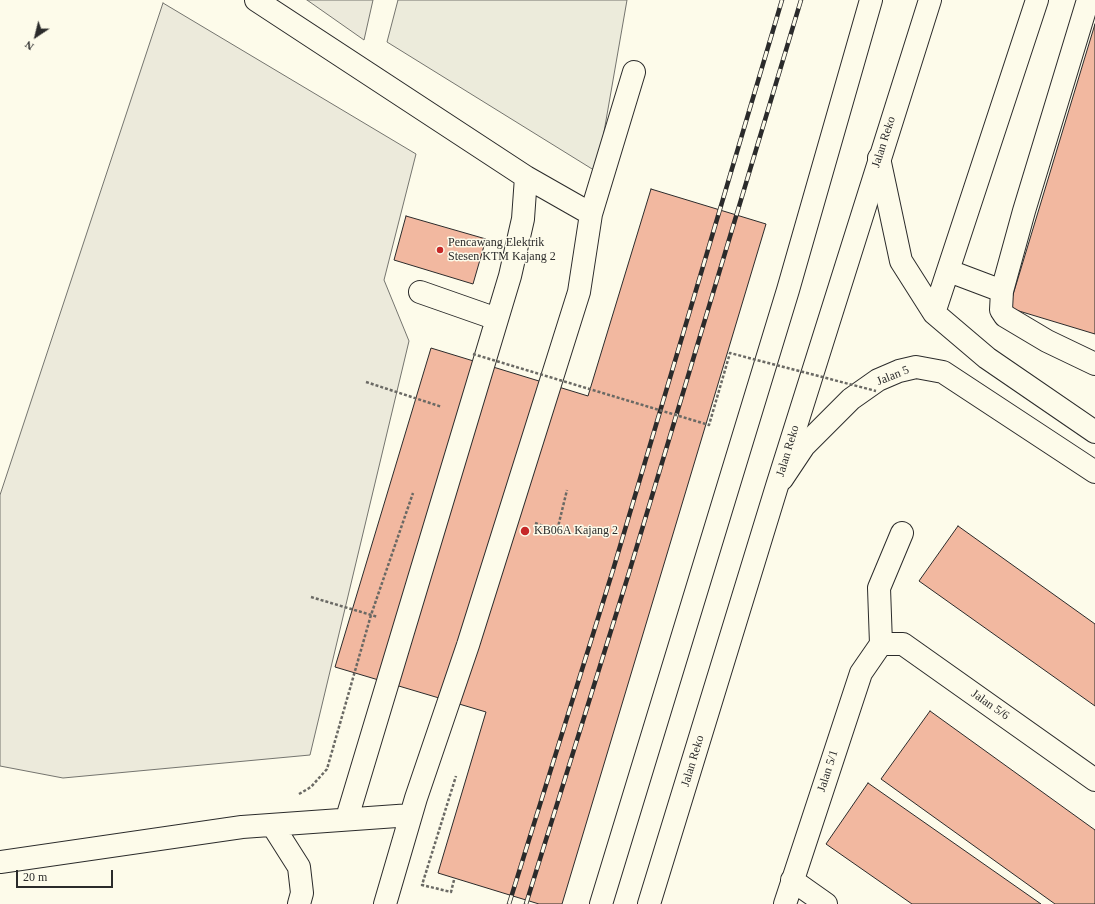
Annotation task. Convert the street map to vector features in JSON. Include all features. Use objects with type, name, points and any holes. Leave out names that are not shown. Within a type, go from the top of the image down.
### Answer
[{"type":"street","points":[[256,0],[526,177],[591,214]]},
{"type":"street","points":[[601,904],[788,290],[871,0]]},
{"type":"street","name":"Jalan Reko","points":[[649,904],[777,486],[879,158],[930,0]]},
{"type":"street","points":[[934,313],[1037,0]]},
{"type":"street","points":[[1088,0],[1024,211],[1002,291],[1001,310],[1004,316],[1047,341],[1095,364]]},
{"type":"street","points":[[384,904],[411,815],[468,645],[578,292],[591,214],[634,72]]},
{"type":"street","points":[[879,158],[901,261],[934,313],[987,358],[1095,432]]},
{"type":"street","points":[[347,818],[510,276],[523,219],[526,177]]},
{"type":"street","points":[[949,271],[1002,291]]},
{"type":"street","points":[[420,292],[497,319]]},
{"type":"street","name":"Jalan 5","points":[[777,486],[804,446],[850,399],[878,380],[899,371],[916,367],[943,372],[1095,472]]},
{"type":"street","points":[[881,644],[879,588],[902,533]]},
{"type":"street","name":"Jalan 5/6","points":[[881,644],[903,644],[1095,780]]},
{"type":"street","name":"Jalan 5/1","points":[[785,904],[861,673],[881,644]]},
{"type":"street","points":[[0,862],[242,827],[273,826],[347,818],[411,815]]},
{"type":"street","points":[[273,826],[299,867],[302,893],[299,904]]},
{"type":"street","points":[[792,880],[826,904]]},
{"type":"path","points":[[473,354],[709,425],[730,353],[876,391]]},
{"type":"path","points":[[366,382],[443,407]]},
{"type":"path","points":[[440,414],[445,400]]},
{"type":"path","points":[[295,797],[311,787],[327,769],[371,615],[415,489]]},
{"type":"path","points":[[530,521],[557,531],[567,490]]},
{"type":"path","points":[[311,597],[385,619]]},
{"type":"path","points":[[454,880],[451,892],[422,885],[457,772]]},
{"type":"shaded area","points":[[307,0],[373,0],[364,40]]},
{"type":"shaded area","points":[[398,0],[627,0],[597,172],[387,42]]},
{"type":"shaded area","points":[[163,3],[416,154],[384,280],[409,341],[310,755],[63,778],[0,766],[0,495]]},
{"type":"building","points":[[1095,24],[1095,334],[1009,308]]},
{"type":"building","name":"KB06A Kajang 2","points":[[651,189],[766,224],[562,904],[539,904],[438,873],[486,712],[335,667],[431,348],[588,396]]},
{"type":"building","name":"Pencawang Elektrik Stesen KTM Kajang 2","points":[[406,216],[486,239],[473,284],[394,260]]},
{"type":"building","points":[[958,526],[1095,624],[1095,706],[919,581]]},
{"type":"building","points":[[930,711],[1095,830],[1095,904],[1055,904],[881,779]]},
{"type":"building","points":[[868,783],[1041,904],[912,904],[826,844]]},
{"type":"railway","points":[[509,904],[613,570],[782,0]]},
{"type":"railway","points":[[526,904],[628,576],[801,0]]},
{"type":"place","name":"Pencawang Elektrik Stesen KTM Kajang 2","points":[[440,250]]},
{"type":"place","name":"KB06A Kajang 2","points":[[525,531]]}]
